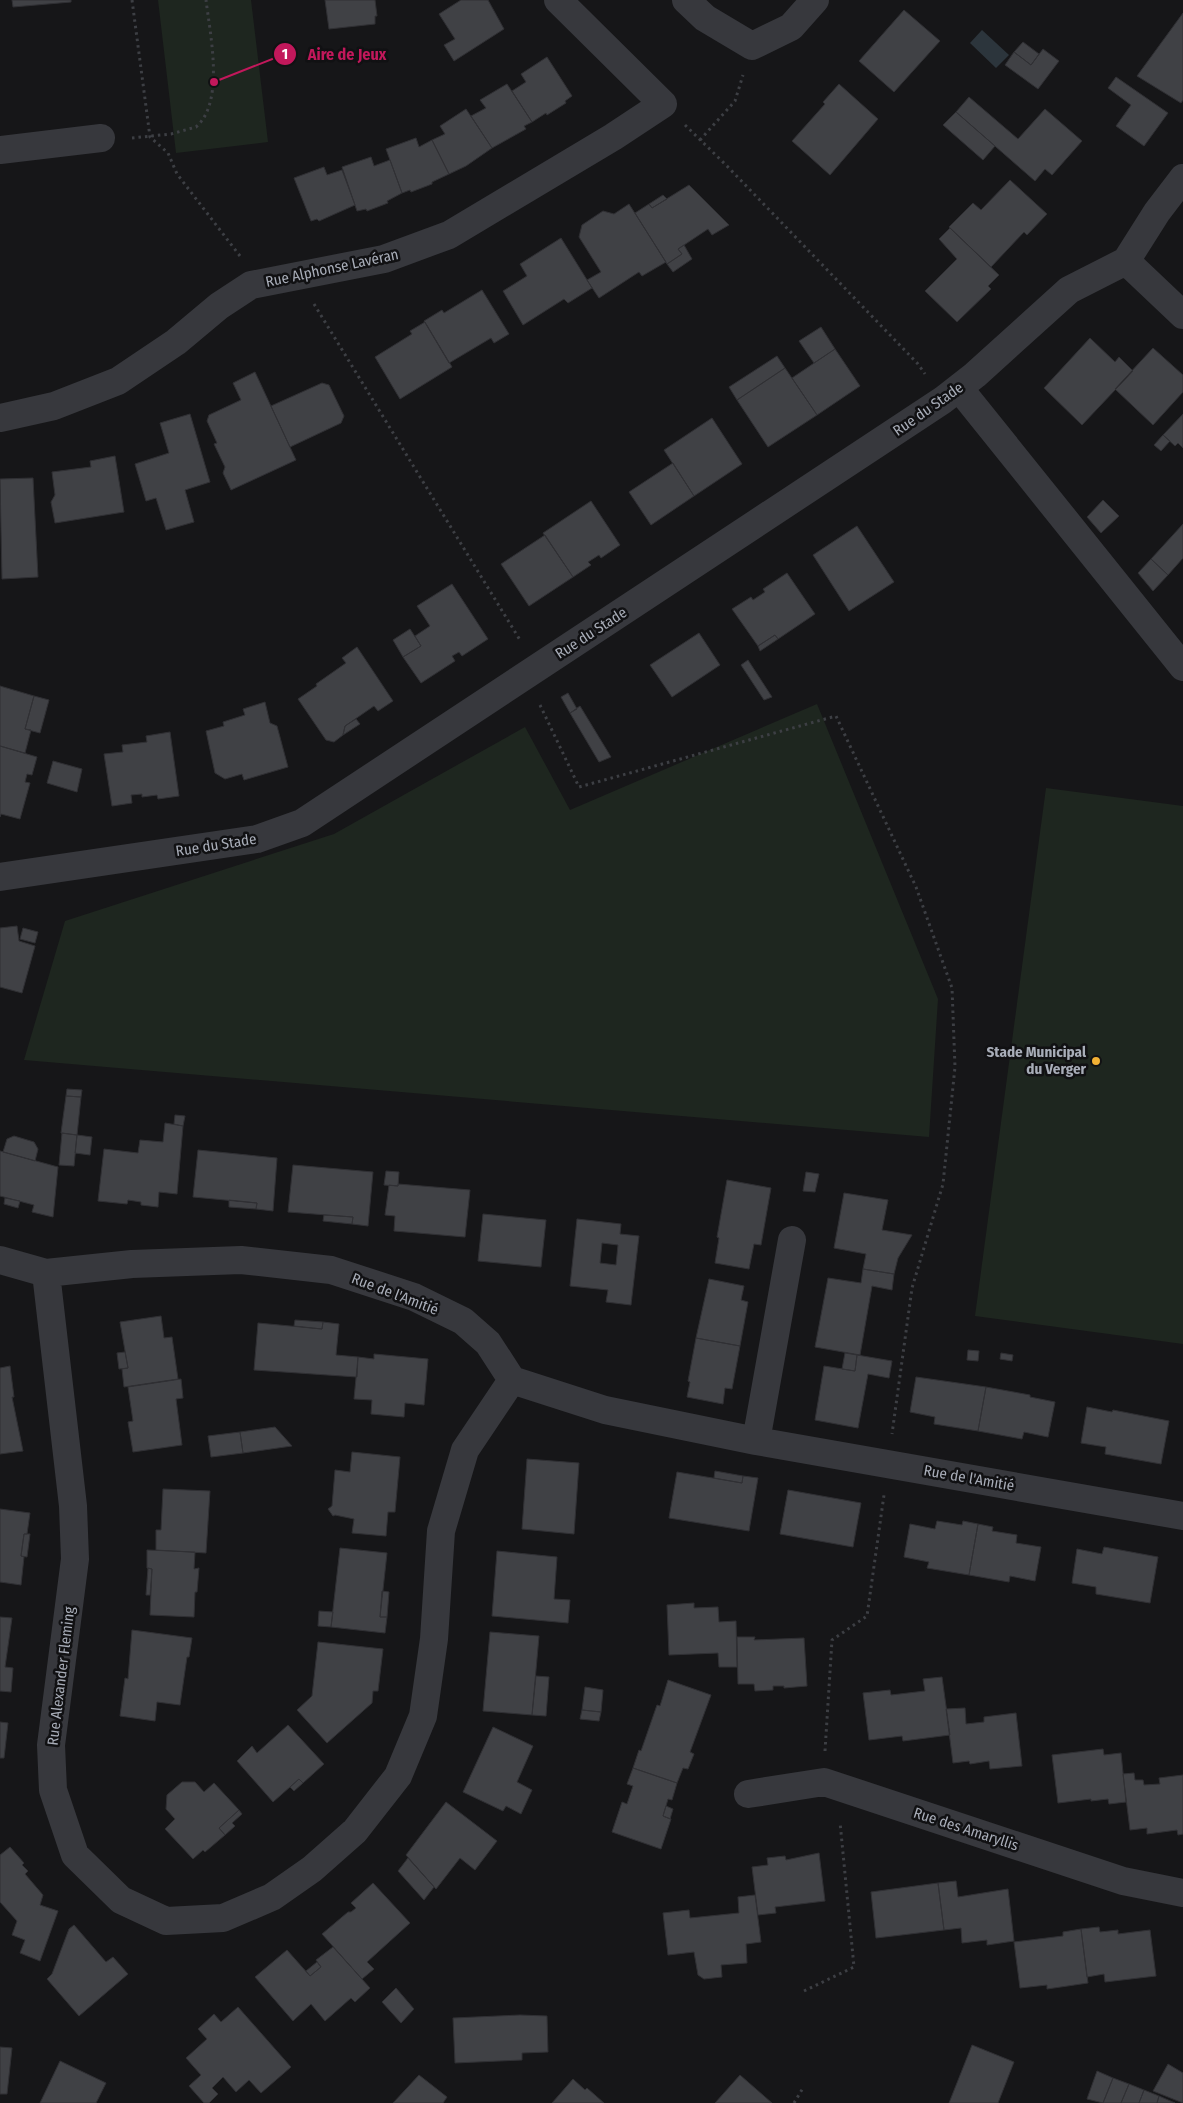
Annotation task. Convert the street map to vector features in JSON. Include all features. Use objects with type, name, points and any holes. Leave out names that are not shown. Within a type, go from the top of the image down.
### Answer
[{"type":"street","points":[[558,0],[663,104]]},
{"type":"street","points":[[686,0],[705,18],[752,46],[791,27],[815,0]]},
{"type":"street","name":"Rue Alphonse Lavéran","points":[[0,418],[54,406],[118,380],[176,342],[219,306],[252,285],[384,259],[449,235],[613,137],[663,104]]},
{"type":"street","points":[[0,150],[101,138]]},
{"type":"street","points":[[1183,178],[1126,260],[1183,315]]},
{"type":"street","name":"Rue du Stade","points":[[0,877],[257,839],[302,823],[951,394],[1069,290],[1126,260]]},
{"type":"street","points":[[951,394],[1183,667]]},
{"type":"street","points":[[756,1441],[792,1240]]},
{"type":"street","name":"Rue de l'Amitié","points":[[0,1260],[46,1273],[132,1264],[241,1260],[331,1270],[414,1297],[463,1321],[488,1343],[512,1380],[605,1410],[756,1441],[1183,1516]]},
{"type":"street","name":"Rue Alexander Fleming","points":[[46,1273],[73,1506],[75,1559],[51,1745],[53,1790],[75,1855],[121,1900],[166,1921],[223,1918],[272,1897],[312,1868],[355,1831],[398,1776],[423,1716],[434,1639],[441,1531],[465,1450],[512,1380]]},
{"type":"street","name":"Rue des Amaryllis","points":[[748,1794],[824,1782],[1123,1881],[1183,1894]]},
{"type":"path","points":[[132,0],[150,137],[168,153],[177,174],[244,262]]},
{"type":"path","points":[[101,138],[150,137],[196,127],[206,113],[214,78],[206,0]]},
{"type":"path","points":[[700,140],[735,101]]},
{"type":"path","points":[[663,104],[918,364],[951,394]]},
{"type":"path","points":[[295,276],[322,315],[530,673],[537,699],[580,787],[836,716],[916,887],[952,988],[955,1067],[944,1184],[912,1288],[867,1616],[832,1640],[824,1782],[840,1820],[854,1967],[804,1991]]},
{"type":"path","points":[[794,2103],[804,2088]]},
{"type":"shaded area","points":[[158,0],[251,0],[268,142],[176,153]]},
{"type":"shaded area","points":[[982,30],[1009,55],[996,68],[970,43]]},
{"type":"shaded area","points":[[817,704],[938,999],[929,1137],[24,1060],[65,921],[334,834],[525,727],[570,810]]},
{"type":"shaded area","name":"Stade Municipal du Verger","points":[[1046,788],[1183,806],[1183,1344],[975,1316]]},
{"type":"building","points":[[12,0],[71,0],[71,2],[13,7]]},
{"type":"building","points":[[325,0],[375,0],[377,16],[375,16],[375,24],[329,29]]},
{"type":"building","points":[[461,0],[488,0],[504,29],[454,61],[444,45],[455,39],[439,14]]},
{"type":"building","points":[[904,10],[940,41],[894,92],[859,61]]},
{"type":"building","points":[[1183,13],[1183,100],[1181,103],[1137,76]]},
{"type":"building","points":[[1023,42],[1039,54],[1031,65],[1014,52]]},
{"type":"building","points":[[1043,49],[1059,61],[1038,89],[1005,65],[1014,52],[1031,65]]},
{"type":"building","points":[[547,57],[572,96],[565,101],[566,103],[532,122],[512,91],[526,82],[521,74]]},
{"type":"building","points":[[1116,77],[1168,113],[1144,146],[1116,126],[1131,105],[1108,88]]},
{"type":"building","points":[[507,84],[532,122],[524,126],[526,129],[492,148],[471,116],[486,108],[480,100]]},
{"type":"building","points":[[839,84],[878,119],[830,175],[792,141],[825,104],[823,102]]},
{"type":"building","points":[[969,97],[1018,139],[1045,109],[1082,141],[1052,175],[1045,169],[1035,181],[956,112]]},
{"type":"building","points":[[466,109],[492,148],[466,166],[449,174],[432,140],[445,134],[440,126]]},
{"type":"building","points":[[956,112],[995,146],[983,160],[943,125]]},
{"type":"building","points":[[416,138],[419,147],[432,140],[449,174],[432,182],[432,184],[411,192],[410,190],[402,193],[386,149]]},
{"type":"building","points":[[371,157],[374,166],[390,160],[402,193],[387,201],[388,203],[367,211],[366,209],[357,211],[342,167]]},
{"type":"building","points":[[324,167],[327,175],[342,170],[355,205],[319,221],[317,219],[311,221],[294,178]]},
{"type":"building","points":[[1010,180],[1047,214],[1027,235],[1024,232],[991,267],[949,227],[973,203],[981,210]]},
{"type":"building","points":[[689,185],[729,225],[712,235],[708,229],[678,249],[682,254],[667,264],[635,213],[649,204],[652,208]]},
{"type":"building","points":[[663,195],[667,199],[652,208],[649,204]]},
{"type":"building","points":[[629,204],[666,262],[642,276],[639,272],[599,298],[587,280],[601,272],[579,237],[582,225],[603,211],[614,214]]},
{"type":"building","points":[[950,228],[999,275],[988,286],[991,289],[957,322],[925,291],[957,259],[939,239]]},
{"type":"building","points":[[561,238],[592,288],[568,303],[564,299],[523,325],[503,291],[527,276],[520,264]]},
{"type":"building","points":[[684,245],[692,259],[673,272],[667,264],[682,254],[678,249]]},
{"type":"building","points":[[482,290],[509,334],[494,343],[491,338],[449,363],[424,321],[442,310],[444,313]]},
{"type":"building","points":[[425,322],[452,367],[400,399],[375,357],[412,334],[410,331]]},
{"type":"building","points":[[821,327],[835,349],[814,363],[799,341]]},
{"type":"building","points":[[1090,338],[1115,362],[1119,357],[1133,371],[1082,425],[1044,388]]},
{"type":"building","points":[[1153,348],[1183,375],[1183,392],[1153,425],[1115,389]]},
{"type":"building","points":[[835,349],[860,386],[817,415],[792,378]]},
{"type":"building","points":[[777,356],[785,368],[737,400],[729,387]]},
{"type":"building","points":[[785,368],[817,415],[768,447],[737,400]]},
{"type":"building","points":[[255,372],[296,460],[231,490],[223,473],[225,467],[214,444],[217,443],[207,421],[209,415],[241,400],[233,383]]},
{"type":"building","points":[[322,383],[329,385],[344,416],[341,423],[290,447],[271,406]]},
{"type":"building","points":[[190,414],[210,482],[185,490],[194,522],[166,530],[156,498],[146,501],[135,464],[169,453],[160,423]]},
{"type":"building","points":[[1183,414],[1183,448],[1178,443],[1175,446],[1163,435]]},
{"type":"building","points":[[712,418],[742,464],[694,496],[664,450]]},
{"type":"building","points":[[1163,435],[1170,441],[1161,451],[1154,445]]},
{"type":"building","points":[[115,456],[124,512],[55,523],[51,502],[55,495],[52,472],[91,467],[90,461]]},
{"type":"building","points":[[673,463],[694,496],[651,525],[629,492]]},
{"type":"building","points":[[33,478],[38,577],[2,579],[0,479]]},
{"type":"building","points":[[1103,500],[1119,516],[1101,533],[1087,517]]},
{"type":"building","points":[[591,501],[620,545],[601,558],[599,555],[588,562],[591,565],[573,577],[543,533]]},
{"type":"building","points":[[1183,524],[1183,558],[1168,575],[1151,559]]},
{"type":"building","points":[[857,526],[894,582],[849,611],[813,555]]},
{"type":"building","points":[[545,535],[573,577],[529,606],[501,564]]},
{"type":"building","points":[[1151,559],[1168,575],[1153,591],[1138,573]]},
{"type":"building","points":[[787,573],[815,614],[778,639],[775,635],[758,646],[732,609],[751,597],[753,600],[765,592],[763,589]]},
{"type":"building","points":[[452,584],[488,639],[462,656],[459,652],[452,656],[455,661],[421,683],[403,657],[421,646],[415,636],[430,626],[417,606]]},
{"type":"building","points":[[410,629],[421,646],[403,657],[393,640]]},
{"type":"building","points":[[699,633],[720,665],[672,697],[650,665]]},
{"type":"building","points":[[775,635],[778,639],[760,651],[758,646]]},
{"type":"building","points":[[357,647],[393,701],[378,711],[374,706],[345,726],[343,735],[334,742],[326,740],[298,699],[346,663],[342,658]]},
{"type":"building","points":[[748,660],[772,697],[764,700],[741,665]]},
{"type":"building","points":[[0,686],[34,696],[25,729],[31,730],[25,753],[0,746]]},
{"type":"building","points":[[568,693],[577,709],[570,713],[561,697]]},
{"type":"building","points":[[34,696],[49,700],[40,733],[25,729]]},
{"type":"building","points":[[265,702],[270,723],[277,726],[288,767],[244,780],[242,774],[225,779],[215,773],[206,731],[224,726],[223,722],[245,715],[243,709]]},
{"type":"building","points":[[580,706],[611,757],[599,762],[570,713]]},
{"type":"building","points":[[356,719],[360,724],[343,735],[345,726]]},
{"type":"building","points":[[170,732],[179,796],[158,799],[157,795],[142,797],[142,794],[131,795],[132,803],[112,806],[104,754],[123,752],[122,745],[147,742],[146,736]]},
{"type":"building","points":[[0,746],[37,757],[32,775],[27,774],[25,782],[30,783],[20,819],[1,814],[0,817]]},
{"type":"building","points":[[53,761],[82,769],[77,792],[47,783]]},
{"type":"building","points":[[17,926],[19,941],[35,946],[22,993],[0,987],[0,928]]},
{"type":"building","points":[[23,928],[38,932],[35,943],[20,939]]},
{"type":"building","points":[[67,1089],[82,1090],[81,1097],[66,1096]]},
{"type":"building","points":[[66,1096],[81,1097],[77,1135],[61,1133]]},
{"type":"building","points":[[175,1115],[185,1116],[183,1126],[174,1124]]},
{"type":"building","points":[[165,1123],[183,1126],[177,1194],[159,1192],[158,1207],[141,1205],[141,1202],[128,1200],[127,1204],[98,1201],[104,1149],[138,1153],[140,1140],[163,1142]]},
{"type":"building","points":[[62,1133],[77,1135],[74,1166],[59,1165]]},
{"type":"building","points":[[77,1135],[92,1137],[90,1155],[75,1153]]},
{"type":"building","points":[[14,1136],[34,1142],[38,1149],[35,1161],[3,1152],[7,1139]]},
{"type":"building","points":[[198,1150],[277,1158],[273,1211],[256,1209],[257,1203],[193,1197]]},
{"type":"building","points":[[0,1151],[58,1167],[53,1217],[32,1212],[34,1205],[0,1196]]},
{"type":"building","points":[[293,1165],[373,1172],[368,1226],[352,1224],[353,1217],[288,1212]]},
{"type":"building","points":[[386,1171],[399,1172],[398,1186],[384,1185]]},
{"type":"building","points":[[806,1172],[819,1174],[815,1192],[803,1191]]},
{"type":"building","points":[[727,1180],[771,1188],[761,1245],[754,1244],[749,1269],[715,1263],[719,1238],[717,1237]]},
{"type":"building","points":[[398,1184],[470,1190],[465,1237],[394,1231],[395,1216],[385,1215],[389,1185],[398,1186]]},
{"type":"building","points":[[844,1193],[888,1200],[882,1230],[912,1235],[898,1258],[894,1274],[863,1269],[866,1254],[834,1248]]},
{"type":"building","points":[[5,1198],[20,1201],[18,1208],[4,1204]]},
{"type":"building","points":[[229,1200],[257,1203],[256,1209],[229,1207]]},
{"type":"building","points":[[483,1214],[546,1220],[541,1267],[478,1261]]},
{"type":"building","points":[[324,1215],[353,1217],[352,1224],[323,1221]]},
{"type":"building","points":[[577,1219],[621,1224],[620,1234],[639,1236],[631,1305],[606,1302],[608,1290],[570,1286]],"holes":[[[602,1243],[618,1245],[616,1265],[600,1263]]]},
{"type":"building","points":[[863,1269],[894,1274],[892,1290],[872,1286],[860,1355],[815,1347],[828,1278],[861,1283]]},
{"type":"building","points":[[709,1279],[744,1286],[741,1300],[748,1302],[740,1346],[696,1338]]},
{"type":"building","points":[[161,1316],[164,1338],[172,1337],[178,1379],[124,1387],[122,1369],[128,1368],[120,1322]]},
{"type":"building","points":[[295,1320],[323,1322],[322,1329],[294,1326]]},
{"type":"building","points":[[323,1322],[339,1324],[336,1355],[358,1357],[357,1377],[254,1370],[258,1323],[322,1329]]},
{"type":"building","points":[[696,1338],[740,1346],[732,1389],[725,1388],[723,1404],[687,1397]]},
{"type":"building","points":[[968,1350],[979,1351],[978,1361],[967,1360]]},
{"type":"building","points":[[125,1352],[128,1368],[119,1369],[117,1353]]},
{"type":"building","points":[[845,1353],[857,1355],[855,1371],[842,1369]]},
{"type":"building","points":[[1001,1353],[1013,1355],[1012,1361],[1000,1359]]},
{"type":"building","points":[[374,1354],[428,1359],[424,1405],[405,1403],[404,1417],[371,1414],[372,1400],[354,1399],[358,1357],[374,1359]]},
{"type":"building","points":[[857,1355],[892,1361],[889,1378],[868,1374],[858,1428],[815,1420],[824,1366],[855,1371]]},
{"type":"building","points":[[10,1366],[14,1397],[12,1397],[23,1451],[0,1454],[0,1368]]},
{"type":"building","points":[[916,1377],[986,1387],[978,1431],[934,1424],[935,1417],[910,1412]]},
{"type":"building","points":[[181,1379],[183,1398],[176,1399],[182,1445],[133,1452],[128,1422],[133,1421],[128,1387]]},
{"type":"building","points":[[986,1387],[1030,1395],[1030,1397],[1055,1402],[1048,1437],[1024,1432],[1022,1439],[978,1431]]},
{"type":"building","points":[[1087,1407],[1169,1421],[1161,1464],[1105,1454],[1106,1447],[1081,1443]]},
{"type":"building","points":[[275,1427],[292,1446],[243,1453],[240,1432]]},
{"type":"building","points":[[240,1432],[243,1453],[211,1457],[208,1436]]},
{"type":"building","points":[[352,1452],[400,1457],[395,1512],[388,1512],[386,1536],[352,1533],[354,1519],[333,1516],[328,1509],[332,1506],[335,1470],[350,1472]]},
{"type":"building","points":[[527,1459],[579,1463],[574,1534],[522,1529]]},
{"type":"building","points":[[715,1471],[743,1476],[742,1483],[714,1478]]},
{"type":"building","points":[[677,1472],[742,1483],[743,1476],[758,1478],[749,1531],[669,1518]]},
{"type":"building","points":[[163,1489],[210,1491],[206,1553],[156,1550],[156,1530],[161,1530]]},
{"type":"building","points":[[788,1490],[861,1503],[853,1547],[780,1534]]},
{"type":"building","points":[[0,1509],[30,1513],[27,1534],[24,1534],[21,1556],[24,1557],[21,1585],[0,1582]]},
{"type":"building","points":[[937,1521],[962,1525],[963,1521],[978,1524],[969,1575],[927,1568],[929,1562],[904,1557],[910,1524],[935,1529]]},
{"type":"building","points":[[978,1524],[993,1527],[992,1531],[1017,1535],[1016,1543],[1041,1547],[1035,1581],[1010,1576],[1009,1582],[969,1575]]},
{"type":"building","points":[[24,1534],[30,1534],[27,1557],[21,1556]]},
{"type":"building","points":[[1104,1547],[1158,1557],[1150,1603],[1096,1594],[1096,1587],[1072,1583],[1077,1549],[1102,1554]]},
{"type":"building","points":[[340,1548],[387,1553],[380,1617],[387,1617],[385,1633],[331,1627]]},
{"type":"building","points":[[147,1550],[195,1552],[194,1569],[199,1568],[197,1592],[195,1592],[194,1617],[150,1615],[152,1569],[147,1568]]},
{"type":"building","points":[[497,1551],[557,1557],[554,1599],[570,1600],[568,1623],[492,1616]]},
{"type":"building","points":[[148,1568],[152,1569],[150,1595],[146,1595]]},
{"type":"building","points":[[382,1591],[389,1592],[387,1617],[380,1617]]},
{"type":"building","points":[[694,1603],[694,1608],[718,1607],[719,1622],[736,1621],[737,1667],[719,1667],[718,1653],[669,1655],[667,1605]]},
{"type":"building","points":[[319,1611],[333,1612],[331,1627],[318,1626]]},
{"type":"building","points":[[0,1617],[12,1618],[5,1667],[13,1668],[11,1692],[0,1691]]},
{"type":"building","points":[[132,1630],[192,1638],[189,1657],[187,1657],[180,1705],[157,1702],[155,1721],[120,1716],[125,1678],[128,1679]]},
{"type":"building","points":[[490,1632],[539,1636],[532,1715],[483,1711]]},
{"type":"building","points":[[737,1637],[755,1637],[754,1640],[804,1638],[807,1686],[784,1688],[784,1686],[773,1686],[773,1690],[755,1691],[754,1684],[738,1684]]},
{"type":"building","points":[[318,1642],[383,1649],[378,1691],[373,1691],[372,1703],[327,1743],[297,1710],[312,1696]]},
{"type":"building","points":[[536,1676],[549,1677],[546,1716],[532,1715]]},
{"type":"building","points":[[942,1677],[950,1735],[903,1741],[902,1736],[869,1740],[863,1693],[890,1690],[891,1695],[925,1691],[923,1679]]},
{"type":"building","points":[[668,1680],[711,1695],[690,1752],[694,1754],[688,1769],[683,1768],[677,1783],[633,1768],[657,1705],[660,1706]]},
{"type":"building","points":[[585,1687],[603,1690],[601,1712],[582,1710]]},
{"type":"building","points":[[965,1708],[966,1724],[984,1722],[984,1717],[1016,1713],[1022,1766],[990,1769],[989,1761],[970,1764],[969,1761],[953,1763],[946,1709]]},
{"type":"building","points":[[582,1710],[601,1712],[599,1721],[580,1719]]},
{"type":"building","points":[[0,1722],[8,1723],[4,1758],[0,1758]]},
{"type":"building","points":[[288,1725],[324,1764],[303,1783],[299,1779],[273,1802],[237,1761],[252,1746],[257,1753]]},
{"type":"building","points":[[493,1727],[533,1746],[517,1782],[532,1790],[521,1814],[506,1806],[503,1811],[463,1792]]},
{"type":"building","points":[[1103,1749],[1104,1755],[1121,1753],[1126,1802],[1109,1804],[1108,1799],[1091,1801],[1091,1799],[1058,1803],[1052,1755]]},
{"type":"building","points":[[633,1768],[677,1783],[672,1800],[668,1799],[663,1816],[671,1819],[661,1849],[612,1832],[622,1802],[627,1804],[633,1786],[627,1784]]},
{"type":"building","points":[[1134,1773],[1135,1780],[1143,1780],[1144,1785],[1160,1784],[1159,1778],[1183,1775],[1183,1834],[1178,1835],[1177,1830],[1147,1834],[1147,1828],[1130,1830],[1123,1774]]},
{"type":"building","points":[[299,1779],[303,1783],[294,1791],[290,1787]]},
{"type":"building","points":[[182,1782],[195,1782],[204,1792],[214,1783],[239,1810],[219,1828],[225,1835],[205,1852],[203,1850],[193,1859],[165,1829],[175,1819],[166,1809],[167,1795]]},
{"type":"building","points":[[446,1802],[497,1841],[475,1870],[460,1858],[436,1889],[406,1855]]},
{"type":"building","points":[[666,1806],[673,1809],[670,1819],[663,1816]]},
{"type":"building","points":[[239,1810],[242,1814],[232,1823],[235,1826],[225,1835],[219,1828]]},
{"type":"building","points":[[10,1847],[24,1863],[22,1865],[28,1871],[25,1874],[43,1895],[40,1905],[58,1911],[40,1961],[20,1953],[25,1940],[12,1935],[17,1921],[0,1902],[0,1855]]},
{"type":"building","points":[[819,1853],[825,1901],[775,1907],[776,1913],[758,1915],[752,1867],[768,1865],[767,1858],[785,1856],[786,1860]]},
{"type":"building","points":[[408,1858],[434,1887],[424,1900],[398,1871]]},
{"type":"building","points":[[956,1881],[958,1897],[1008,1889],[1014,1941],[987,1945],[987,1940],[962,1943],[961,1928],[944,1930],[938,1883]]},
{"type":"building","points":[[373,1883],[410,1923],[367,1962],[374,1969],[362,1979],[322,1934],[348,1912],[356,1908],[351,1903]]},
{"type":"building","points":[[938,1883],[944,1930],[876,1938],[871,1892]]},
{"type":"building","points":[[755,1895],[761,1942],[746,1944],[747,1963],[721,1965],[722,1977],[704,1979],[698,1975],[694,1952],[668,1955],[663,1913],[689,1910],[690,1918],[739,1913],[738,1897]]},
{"type":"building","points":[[74,1925],[106,1962],[113,1957],[128,1974],[79,2016],[47,1979],[52,1974],[69,1929]]},
{"type":"building","points":[[1099,1927],[1100,1932],[1118,1930],[1118,1934],[1150,1930],[1156,1976],[1105,1982],[1104,1974],[1087,1977],[1081,1929]]},
{"type":"building","points":[[1081,1929],[1088,1983],[1047,1989],[1047,1985],[1020,1988],[1014,1942],[1063,1936],[1063,1932]]},
{"type":"building","points":[[333,1947],[370,1988],[355,2002],[351,1998],[325,2021],[311,2004],[293,2021],[255,1977],[287,1950],[310,1976],[321,1967],[316,1960]]},
{"type":"building","points":[[317,1962],[321,1967],[310,1976],[306,1971]]},
{"type":"building","points":[[396,1988],[414,2009],[401,2023],[382,2002]]},
{"type":"building","points":[[238,2007],[291,2067],[261,2093],[249,2080],[236,2092],[223,2077],[212,2088],[218,2094],[209,2103],[204,2103],[189,2086],[201,2075],[186,2058],[207,2039],[198,2029],[214,2014],[221,2022]]},
{"type":"building","points":[[520,2015],[547,2016],[548,2052],[522,2053],[522,2060],[455,2063],[453,2018]]},
{"type":"building","points":[[972,2045],[1014,2062],[998,2103],[949,2103]]},
{"type":"building","points":[[0,2047],[12,2048],[7,2094],[0,2094]]},
{"type":"building","points":[[60,2061],[106,2083],[96,2103],[40,2103]]},
{"type":"building","points":[[1168,2064],[1183,2073],[1183,2103],[1153,2091]]},
{"type":"building","points":[[1097,2071],[1113,2078],[1103,2103],[1087,2099]]},
{"type":"building","points":[[419,2075],[447,2097],[443,2103],[393,2103]]},
{"type":"building","points":[[740,2075],[772,2103],[715,2103]]},
{"type":"building","points":[[1113,2078],[1129,2084],[1121,2103],[1103,2103]]},
{"type":"building","points":[[573,2079],[585,2090],[587,2088],[604,2103],[552,2103]]},
{"type":"building","points":[[1129,2084],[1144,2090],[1139,2103],[1121,2103]]},
{"type":"building","points":[[1144,2090],[1159,2096],[1157,2103],[1139,2103]]},
{"type":"building","points":[[1159,2096],[1175,2103],[1157,2103]]},
{"type":"place","name":"Aire de Jeux","points":[[214,82]]},
{"type":"place","name":"Stade Municipal du Verger","points":[[1096,1061]]}]
